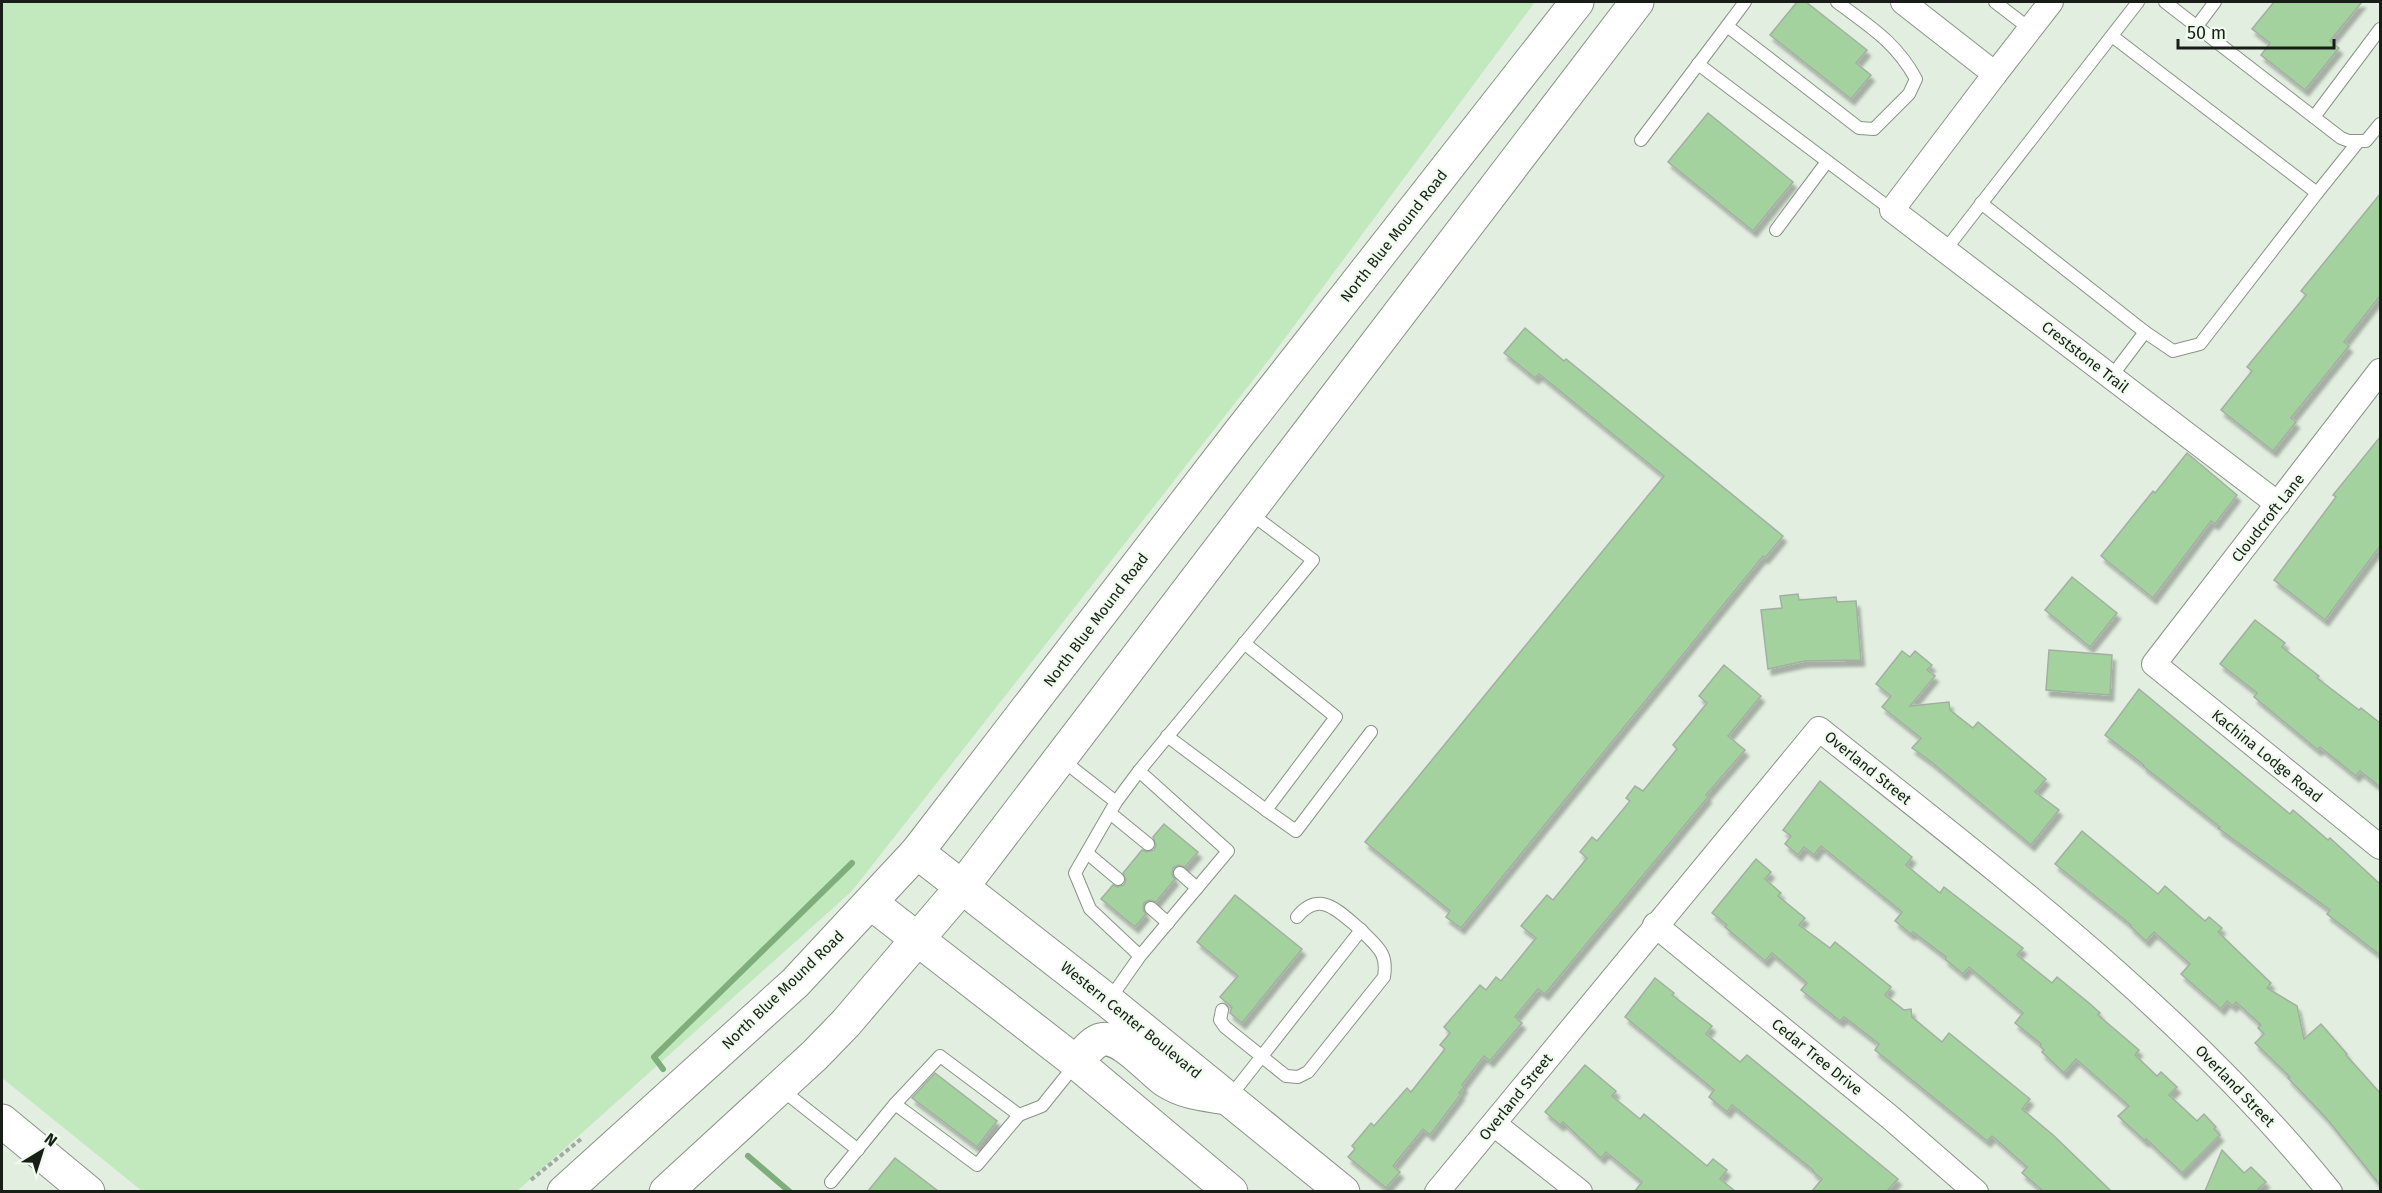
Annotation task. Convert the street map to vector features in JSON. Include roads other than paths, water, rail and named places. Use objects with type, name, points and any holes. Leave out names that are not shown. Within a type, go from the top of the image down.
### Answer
[{"type":"main road","name":"North Blue Mound Road","points":[[564,1191],[795,983],[917,852],[1240,432],[1577,2]]},
{"type":"main road","points":[[666,1191],[781,1088],[846,1023],[962,887],[1637,2]]},
{"type":"main road","name":"Western Center Boulevard","points":[[917,852],[1108,1001],[1343,1191]]},
{"type":"main road","points":[[871,903],[1077,1063],[1231,1191]]},
{"type":"main road","points":[[1077,1063],[1091,1046],[1101,1040],[1109,1040],[1128,1049],[1166,1080],[1185,1091],[1228,1098]]},
{"type":"main road","points":[[2,1121],[88,1191]]},
{"type":"street","points":[[1903,2],[1995,74]]},
{"type":"street","points":[[1892,210],[2051,2]]},
{"type":"street","name":"Creststone Trail","points":[[1892,210],[2278,504]]},
{"type":"street","name":"Cloudcroft Lane","points":[[2154,664],[2380,371]]},
{"type":"street","name":"Kachina Lodge Road","points":[[2154,664],[2380,847]]},
{"type":"street","name":"Overland Street","points":[[1437,1191],[1819,729],[2018,888],[2178,1028],[2253,1104],[2330,1191]]},
{"type":"street","name":"Cedar Tree Drive","points":[[1655,925],[1892,1118],[1976,1191]]},
{"type":"street","points":[[1494,1124],[1580,1191]]},
{"type":"lane","points":[[1641,140],[1745,2]]},
{"type":"lane","points":[[1727,26],[1858,128],[1874,129],[1909,94],[1916,79],[1905,58],[1888,40],[1837,2]]},
{"type":"lane","points":[[1997,2],[2030,29]]},
{"type":"lane","points":[[1946,249],[2138,2]]},
{"type":"lane","points":[[2165,2],[2340,138],[2358,142],[2366,141],[2380,124]]},
{"type":"lane","points":[[2197,26],[2216,2]]},
{"type":"lane","points":[[2314,117],[2380,29]]},
{"type":"lane","points":[[2112,36],[2317,193]]},
{"type":"lane","points":[[1698,64],[1826,163],[1892,210]]},
{"type":"lane","points":[[1981,203],[2145,332],[2173,351],[2200,344],[2358,142]]},
{"type":"lane","points":[[1776,230],[1826,163]]},
{"type":"lane","points":[[2111,377],[2145,332]]},
{"type":"lane","points":[[1140,956],[1090,909],[1075,873],[1113,808],[1139,771],[1312,560],[1249,512]]},
{"type":"lane","points":[[1244,643],[1336,717],[1266,810]]},
{"type":"lane","points":[[1167,736],[1296,831],[1371,732]]},
{"type":"lane","points":[[1060,759],[1148,844]]},
{"type":"lane","points":[[1108,1001],[1140,956],[1228,851],[1139,771]]},
{"type":"lane","points":[[1087,853],[1118,879]]},
{"type":"lane","points":[[1180,873],[1197,888]]},
{"type":"lane","points":[[1221,1010],[1220,1020],[1225,1028],[1286,1076],[1298,1077],[1308,1072],[1384,977],[1386,965],[1383,953],[1361,930],[1332,907],[1312,903],[1304,908],[1297,917]]},
{"type":"lane","points":[[1151,908],[1168,924]]},
{"type":"lane","points":[[1228,1098],[1361,930]]},
{"type":"lane","points":[[831,1182],[895,1104],[940,1056],[1019,1115]]},
{"type":"lane","points":[[895,1104],[977,1166],[1019,1115],[1042,1106],[1077,1063]]},
{"type":"lane","points":[[781,1088],[858,1150]]},
{"type":"waterway","points":[[663,1069],[654,1057],[852,863]]},
{"type":"waterway","points":[[748,1156],[790,1192]]}]
